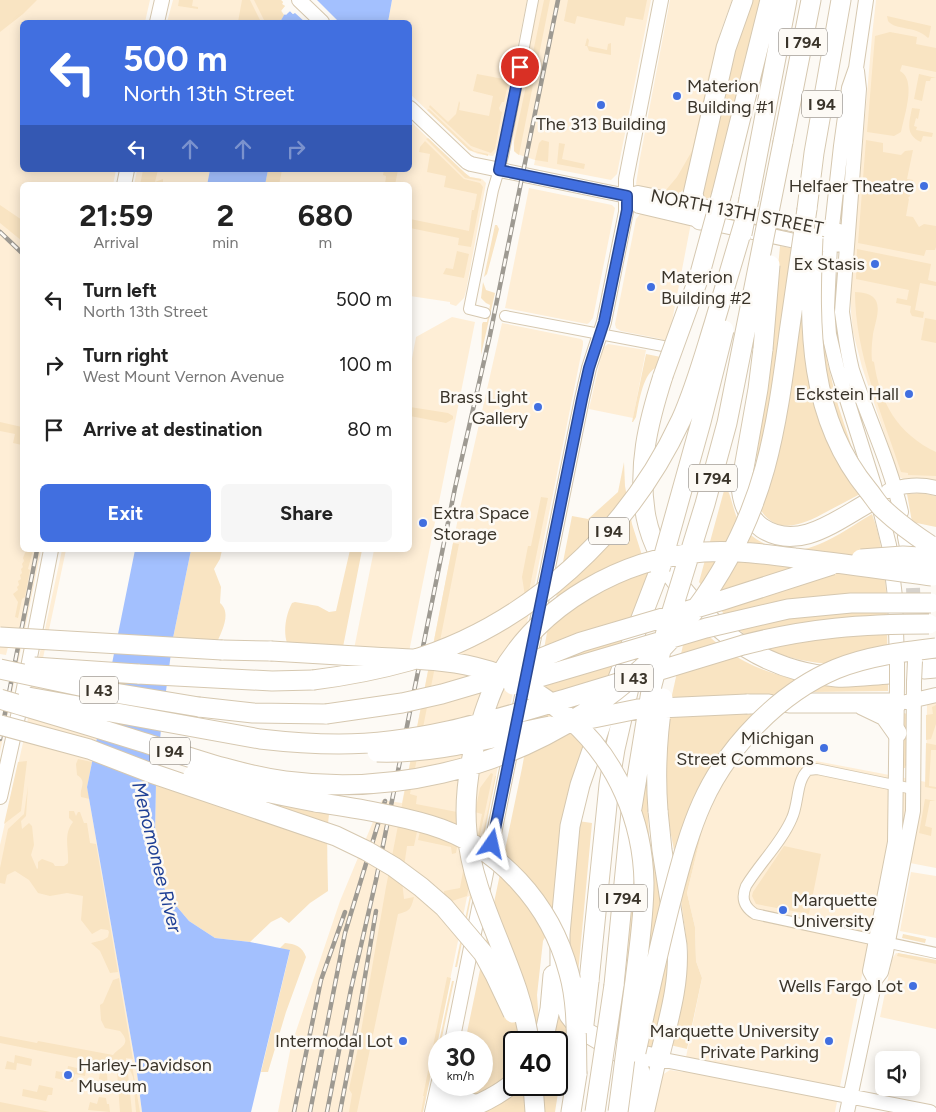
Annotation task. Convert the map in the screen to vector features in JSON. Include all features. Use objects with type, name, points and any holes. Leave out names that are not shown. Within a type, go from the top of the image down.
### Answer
[{"type":"highway","points":[[698,212],[693,194],[706,130],[726,48],[743,0]]},
{"type":"highway","points":[[770,0],[699,277],[663,376],[647,430],[644,456],[646,516],[654,544],[678,586],[717,628],[752,652],[775,663],[800,671],[899,685]]},
{"type":"highway","name":"I 94","points":[[0,663],[81,671],[272,681],[313,680],[344,676],[410,661],[459,642],[497,623],[546,589],[579,562],[607,534],[631,505],[662,458],[680,421],[698,376],[744,223],[787,0]]},
{"type":"highway","name":"I 794","points":[[595,1112],[614,985],[632,811],[652,685],[670,616],[706,504],[727,423],[811,0]]},
{"type":"highway","points":[[841,0],[811,210],[813,334],[819,388],[826,415],[837,443],[855,475],[881,506],[907,529],[933,564]]},
{"type":"highway","points":[[783,142],[758,389],[741,485],[742,498],[748,512],[757,525],[781,537],[794,538],[805,536],[875,498]]},
{"type":"highway","name":"I 94","points":[[0,699],[222,768],[270,778],[323,785],[384,783],[453,772],[487,762],[520,748],[577,719],[630,679],[647,664],[676,632],[715,579],[744,523],[764,468],[776,420],[811,210]]},
{"type":"highway","name":"I 794","points":[[570,1112],[589,981],[606,809],[615,749],[627,695],[718,354],[732,294],[744,223]]},
{"type":"highway","points":[[612,1048],[659,1059],[676,987],[678,958],[662,850],[656,777],[660,718],[683,600],[706,504]]},
{"type":"highway","points":[[527,1031],[520,999],[475,878],[469,850],[465,803],[472,752],[487,705],[498,679],[509,661],[528,637],[548,617],[586,589],[632,568],[681,554],[706,552],[753,553],[933,564]]},
{"type":"highway","points":[[326,714],[402,703],[442,694],[476,684],[581,642],[852,560],[903,556],[933,564]]},
{"type":"highway","points":[[635,1112],[642,1078],[634,1063],[579,1028],[569,1015],[561,988],[560,934],[571,819],[582,778],[660,569]]},
{"type":"highway","name":"I 43","points":[[0,669],[103,691],[190,706],[253,713],[363,714],[398,711],[469,698],[706,628],[788,609],[851,603],[927,614]]},
{"type":"highway","name":"I 43","points":[[0,693],[230,734],[297,743],[340,744],[385,741],[454,730],[781,635],[847,626],[883,624],[927,614]]},
{"type":"highway","points":[[0,637],[433,660],[477,667],[495,673],[520,683],[555,705],[590,737],[614,772],[631,808],[641,846],[644,882],[642,927],[618,1112]]},
{"type":"highway","points":[[623,1112],[667,917],[683,856],[702,803],[724,765],[752,730],[773,710],[793,693],[815,680],[835,670],[868,659],[936,648]]},
{"type":"highway","points":[[856,703],[899,685]]},
{"type":"highway","points":[[789,703],[856,703],[869,707],[885,716],[898,734]]},
{"type":"highway","points":[[340,744],[353,751],[430,750],[460,746],[638,709],[770,704]]},
{"type":"highway","points":[[0,725],[233,786],[402,818],[431,825],[456,835],[508,870],[523,885],[538,904],[557,937],[570,974],[575,1006],[577,1074]]},
{"type":"highway","points":[[89,749],[151,773],[336,836],[366,850],[394,867],[444,907],[482,953],[496,975],[520,1031]]},
{"type":"highway","points":[[545,1031],[560,934]]},
{"type":"highway","points":[[458,1112],[496,1096],[503,1091]]},
{"type":"highway","points":[[455,1096],[477,1105]]},
{"type":"highway","points":[[534,1096],[535,1112]]},
{"type":"street","points":[[157,20],[162,0]]},
{"type":"street","points":[[299,0],[320,20]]},
{"type":"street","points":[[485,313],[469,309],[534,0]]},
{"type":"street","points":[[454,1031],[582,399],[604,322],[626,212],[626,179],[661,0]]},
{"type":"street","points":[[866,0],[856,68],[849,88],[830,245],[827,295],[829,334],[837,368],[874,486],[889,545],[895,596],[899,685],[897,865]]},
{"type":"street","points":[[856,68],[859,89],[842,312],[852,369],[896,488],[901,512]]},
{"type":"street","name":"NORTH 13TH STREET","points":[[412,110],[467,162],[475,165],[627,196],[638,192],[698,212],[795,240],[830,245],[847,238]]},
{"type":"street","name":"NORTH 13TH STREET","points":[[698,212],[832,230],[847,238]]},
{"type":"street","points":[[505,316],[663,346]]},
{"type":"street","points":[[875,498],[896,488],[924,486],[936,488]]},
{"type":"street","points":[[0,797],[51,552]]},
{"type":"street","points":[[848,1112],[875,980],[881,972],[882,942],[897,865],[913,810],[913,789],[899,685],[919,660]]},
{"type":"street","points":[[899,685],[936,694]]},
{"type":"street","points":[[913,789],[817,769],[808,770],[804,773],[797,806],[790,822],[746,886],[743,894],[746,907],[755,914],[936,952]]},
{"type":"street","points":[[647,1112],[659,1059],[930,1112]]},
{"type":"street","points":[[432,1112],[440,1096]]},
{"type":"street","points":[[444,1112],[445,1096]]},
{"type":"shaded area","points":[[0,0],[150,0],[145,20],[20,20],[20,172],[116,172],[114,182],[20,182],[20,552],[41,552],[0,752],[0,727],[16,649],[8,647],[6,655],[0,654]]},
{"type":"shaded area","points":[[0,0],[37,0],[0,32]]},
{"type":"shaded area","points":[[173,0],[281,0],[285,6],[281,10],[284,15],[281,20],[168,20]]},
{"type":"shaded area","points":[[179,0],[193,0],[192,6],[198,7],[198,9],[178,6]]},
{"type":"shaded area","points":[[242,0],[250,0],[260,20],[238,20]]},
{"type":"shaded area","points":[[254,0],[281,0],[285,6],[281,11],[284,15],[281,20],[264,20]]},
{"type":"shaded area","points":[[392,0],[527,0],[497,150],[493,156],[478,154],[469,150],[412,96],[412,20],[388,20]]},
{"type":"shaded area","points":[[539,0],[651,0],[617,174],[611,180],[534,165],[535,160],[517,154],[514,151],[513,126]]},
{"type":"shaded area","points":[[544,0],[550,0],[519,155],[514,151],[514,143]]},
{"type":"shaded area","points":[[568,0],[647,0],[643,20],[626,17],[624,26],[577,16],[575,24],[564,21]]},
{"type":"shaded area","name":"Materion Building #1","points":[[670,0],[732,0],[721,30],[683,191],[673,194],[638,187],[636,184]]},
{"type":"shaded area","points":[[749,0],[760,0],[711,199],[699,197],[717,110]]},
{"type":"shaded area","points":[[876,0],[936,0],[936,480],[918,478],[905,480],[899,477],[862,367],[853,332],[851,278]]},
{"type":"shaded area","points":[[887,16],[931,26],[929,37],[917,31],[891,24]]},
{"type":"shaded area","points":[[890,32],[917,37],[916,44],[936,48],[936,72],[902,65],[900,71],[908,82],[908,99],[901,132],[894,136],[867,132],[875,36]]},
{"type":"shaded area","points":[[587,38],[589,40],[588,46],[607,50],[608,44],[611,43],[611,55],[589,51],[587,46],[585,46]]},
{"type":"shaded area","points":[[710,69],[713,70],[686,188],[679,193],[666,190],[677,177],[692,151]]},
{"type":"shaded area","points":[[477,74],[509,80],[504,102],[502,102],[499,108],[502,112],[495,149],[491,153],[471,146],[429,107],[430,105],[448,122],[456,114],[459,101],[459,110],[489,116],[493,96],[473,91]]},
{"type":"shaded area","points":[[919,74],[936,78],[926,81],[922,101],[914,99]]},
{"type":"shaded area","points":[[912,108],[920,109],[914,126],[917,127],[916,130],[933,133],[932,137],[923,136],[921,142],[912,136],[909,128]]},
{"type":"shaded area","points":[[429,109],[474,151],[488,154],[488,156],[469,150],[427,110]]},
{"type":"shaded area","points":[[412,123],[465,173],[470,177],[482,179],[486,183],[464,298],[456,306],[450,304],[450,302],[412,296],[412,182],[266,182],[268,172],[412,172]]},
{"type":"shaded area","points":[[428,138],[465,173],[470,177],[481,179],[481,181],[465,178],[426,139]]},
{"type":"shaded area","points":[[542,140],[549,142],[548,162],[535,160],[539,143]]},
{"type":"shaded area","points":[[866,140],[883,143],[883,152],[901,155],[905,151],[913,150],[907,179],[913,180],[906,216],[913,217],[919,227],[924,224],[936,226],[935,250],[926,250],[924,256],[858,243]]},
{"type":"shaded area","points":[[425,141],[464,179],[480,183],[483,187],[471,247],[458,245],[459,238],[412,228],[412,219],[469,231],[472,210],[474,210],[477,194],[444,187],[446,176],[427,172],[430,154],[419,152],[420,147]]},
{"type":"shaded area","points":[[559,143],[565,144],[562,159],[585,164],[584,169],[557,164]]},
{"type":"shaded area","points":[[137,172],[210,172],[208,182],[135,182]]},
{"type":"shaded area","points":[[143,172],[158,172],[155,182],[141,182]]},
{"type":"shaded area","points":[[268,172],[282,172],[280,182],[266,182]]},
{"type":"shaded area","points":[[384,172],[398,172],[396,182],[385,182],[386,176],[383,175]]},
{"type":"shaded area","points":[[529,188],[612,205],[615,208],[593,318],[587,324],[505,308]]},
{"type":"shaded area","points":[[0,205],[20,219],[20,239],[0,223]]},
{"type":"shaded area","name":"Materion Building #2","points":[[641,213],[691,223],[668,342],[621,331],[616,328],[615,324],[636,219]]},
{"type":"shaded area","points":[[495,225],[499,229],[487,274],[484,277]]},
{"type":"shaded area","points":[[780,246],[815,253],[818,258],[824,259],[825,345],[827,361],[838,405],[866,491],[816,517],[793,525],[783,526],[774,523],[766,517],[758,507],[752,492],[769,365]]},
{"type":"shaded area","points":[[857,249],[931,264],[928,280],[936,282],[936,286],[920,283],[915,310],[924,312],[923,318],[912,316],[910,312],[911,306],[896,303],[897,298],[907,300],[909,290],[856,279]]},
{"type":"shaded area","points":[[457,251],[469,254],[464,278],[443,274],[446,268],[453,269]]},
{"type":"shaded area","points":[[483,282],[486,290],[495,293],[481,355],[482,324],[487,322],[490,305],[481,298]]},
{"type":"shaded area","points":[[855,292],[865,293],[876,300],[878,311],[872,341],[872,361],[874,362],[886,404],[893,416],[911,436],[936,452],[936,476],[908,475],[908,473],[901,472],[865,361],[856,315]]},
{"type":"shaded area","name":"Extra Space Storage","points":[[452,317],[475,322],[408,657],[354,649],[374,552],[412,552],[412,358],[416,337]]},
{"type":"shaded area","points":[[925,318],[936,320],[936,343],[921,340]]},
{"type":"shaded area","points":[[502,323],[581,339],[583,345],[472,895],[467,897],[440,1031],[428,1031],[428,1088],[423,1112],[278,1112],[291,1046],[340,901],[382,800],[402,803],[460,508]]},
{"type":"shaded area","points":[[608,344],[646,350],[633,418],[589,409],[603,348]]},
{"type":"shaded area","points":[[646,354],[661,357],[658,367],[653,370],[645,381],[636,417],[632,422]]},
{"type":"shaded area","points":[[412,407],[448,413],[453,416],[453,419],[446,423],[412,416]]},
{"type":"shaded area","points":[[0,422],[20,427],[20,445],[13,443],[15,434],[0,431]]},
{"type":"shaded area","points":[[624,462],[625,486],[632,524],[648,574],[564,819],[592,823],[578,974],[552,924],[543,941],[537,995],[540,1031],[503,1031],[503,1082],[493,1088],[493,1031],[467,1031],[522,768],[551,611],[556,598],[572,516],[588,519],[618,492]]},
{"type":"shaded area","points":[[725,487],[739,522],[747,532],[762,543],[784,549],[795,550],[815,546],[872,514],[878,532],[884,570],[888,667],[813,662],[776,653],[759,645],[744,634],[726,616],[699,582]]},
{"type":"shaded area","points":[[921,493],[936,496],[936,527],[912,522],[907,494]]},
{"type":"shaded area","points":[[541,497],[548,498],[528,596],[525,596],[522,577],[528,546],[531,546]]},
{"type":"shaded area","points":[[453,543],[459,544],[410,794],[417,796],[416,804],[462,813],[463,815],[456,853],[452,854],[451,847],[418,840],[421,827],[418,827],[414,846],[407,846],[402,881],[404,899],[414,897],[409,909],[398,914],[357,1112],[349,1112],[352,1094],[349,1089]]},
{"type":"shaded area","points":[[25,552],[32,552],[28,569],[30,570],[25,597],[22,599],[18,618],[15,617],[18,602],[13,594],[18,590]]},
{"type":"shaded area","points":[[62,552],[66,552],[43,658],[37,714],[99,727],[87,787],[137,1073],[142,1112],[0,1112],[0,845],[27,725],[30,699]]},
{"type":"shaded area","points":[[191,552],[222,552],[214,569],[221,587],[220,603],[226,616],[218,640],[173,638]]},
{"type":"shaded area","points":[[350,552],[362,552],[343,647],[287,643],[286,623],[292,603],[318,606],[329,612],[336,611]]},
{"type":"shaded area","points":[[697,620],[711,638],[726,650],[763,670],[804,681],[825,684],[888,684],[888,691],[813,692],[755,696],[758,713],[714,790],[748,746],[720,786],[703,827],[687,893],[695,927],[696,961],[702,978],[687,1049],[670,1045],[682,1004],[688,951],[674,850],[666,810],[665,727],[683,645]]},
{"type":"shaded area","name":"Marquette University","points":[[936,701],[936,868],[910,863],[916,833],[891,828],[835,1112],[654,1112],[662,1075],[670,1070],[683,1072],[702,978],[696,961],[695,927],[687,893],[703,827],[720,787],[743,754],[806,763],[816,761],[926,782],[927,704]]},
{"type":"shaded area","points":[[936,705],[936,724],[931,739],[926,740],[926,715],[933,714],[932,707]]},
{"type":"shaded area","points":[[902,714],[907,714],[907,762],[905,768],[903,768]]},
{"type":"shaded area","points":[[926,743],[936,745],[936,750],[931,750],[929,786],[936,787],[936,789],[925,787]]},
{"type":"shaded area","points":[[225,758],[281,771],[335,793],[329,813],[328,826],[328,891],[310,903],[289,923],[281,917],[271,922],[250,942],[215,938],[189,921],[167,895],[159,873],[155,835],[156,783],[172,789]]},
{"type":"shaded area","points":[[78,759],[92,762],[87,787],[90,799],[81,797],[83,783],[77,775],[76,764]]},
{"type":"shaded area","points":[[27,761],[21,811],[4,824],[18,762]]},
{"type":"shaded area","points":[[647,765],[649,835],[669,949],[669,977],[652,1047],[650,1048],[616,1042],[625,977]]},
{"type":"shaded area","points":[[491,773],[493,774],[467,896],[452,901],[444,894],[444,891],[460,888],[467,849],[475,849],[482,814],[475,812],[480,788]]},
{"type":"shaded area","points":[[495,776],[457,967],[455,967]]},
{"type":"shaded area","points":[[28,786],[26,816],[21,821],[22,829],[29,823],[32,826],[34,845],[31,855],[37,869],[38,862],[42,859],[53,863],[55,866],[64,866],[68,863],[67,837],[73,822],[69,818],[69,811],[74,811],[76,816],[80,812],[84,823],[87,823],[90,843],[96,844],[118,972],[110,973],[100,951],[91,943],[108,937],[109,932],[108,930],[101,929],[92,934],[81,920],[83,896],[67,893],[50,896],[38,893],[29,880],[15,871],[7,875],[5,884],[0,883],[0,868],[8,829],[24,814]]},
{"type":"shaded area","points":[[925,799],[936,801],[930,801],[925,826],[932,828],[931,836],[919,833]]},
{"type":"shaded area","points":[[784,846],[821,854],[809,914],[756,904],[752,896]]},
{"type":"shaded area","points":[[911,872],[936,876],[936,938],[900,931]]},
{"type":"shaded area","points":[[903,934],[926,939],[925,943],[902,938]]},
{"type":"shaded area","points":[[285,943],[298,946],[306,957],[286,1012],[268,1072],[261,1072],[290,951],[280,948]]},
{"type":"shaded area","name":"Wells Fargo Lot","points":[[896,953],[936,960],[936,1029],[880,1017],[892,959]]},
{"type":"shaded area","points":[[898,953],[936,960],[936,964],[897,956]]},
{"type":"shaded area","points":[[447,977],[451,978],[440,1031],[436,1031]]},
{"type":"shaded area","points":[[119,978],[133,1059],[126,1058],[126,1064],[132,1065],[140,1112],[136,1112],[133,1077],[130,1070],[0,1043],[0,1036],[113,1055],[124,1045],[124,1036],[120,1031],[105,1028],[101,1020],[100,1005],[103,1003],[113,980]]},
{"type":"shaded area","points":[[452,981],[454,981],[443,1031],[441,1031]]},
{"type":"shaded area","points":[[556,996],[568,1031],[550,1031]]},
{"type":"shaded area","points":[[15,1055],[32,1059],[31,1066],[17,1063],[16,1070],[5,1069],[7,1061],[14,1063]]},
{"type":"shaded area","points":[[68,1066],[86,1070],[85,1076],[75,1074],[73,1082],[55,1078],[56,1071],[67,1073]]},
{"type":"shaded area","points":[[117,1070],[128,1074],[132,1112],[120,1112]]},
{"type":"shaded area","points":[[428,1071],[428,1088],[423,1112],[421,1112]]},
{"type":"shaded area","points":[[100,1072],[107,1074],[108,1089],[101,1088]]},
{"type":"shaded area","points":[[39,1085],[53,1088],[52,1095],[48,1095],[46,1101],[22,1096],[23,1089],[37,1092]]},
{"type":"shaded area","points":[[503,1096],[558,1096],[555,1112],[478,1112]]},
{"type":"shaded area","points":[[99,1097],[106,1098],[110,1112],[88,1110],[90,1102],[97,1104]]},
{"type":"shaded area","points":[[0,1102],[50,1112],[0,1112]]},
{"type":"water","points":[[306,0],[392,0],[388,20],[281,20],[290,11],[293,14]]},
{"type":"water","points":[[210,172],[268,172],[266,182],[208,182]]},
{"type":"water","name":"Menomonee River","points":[[135,552],[191,552],[173,638],[161,729],[156,783],[155,835],[159,873],[167,895],[189,921],[215,938],[250,942],[290,950],[251,1112],[142,1112],[137,1073],[87,787]]},
{"type":"pier","points":[[302,0],[317,0],[337,20],[303,20],[290,11],[286,15],[283,13],[289,9],[293,10]]},
{"type":"tunnel","points":[[913,588],[914,610]]},
{"type":"railway","points":[[327,1112],[455,488],[490,335],[558,0]]},
{"type":"railway","points":[[0,232],[20,251]]},
{"type":"railway","points":[[0,739],[37,552]]},
{"type":"railway","points":[[310,1112],[345,933],[385,801]]},
{"type":"railway","points":[[340,1112],[376,911]]},
{"type":"railway","points":[[294,1112],[321,980],[345,912]]},
{"type":"place","name":"Materion Building #1","points":[[677,96]]},
{"type":"place","name":"The 313 Building","points":[[601,105]]},
{"type":"place","name":"Helfaer Theatre","points":[[924,186]]},
{"type":"place","name":"Ex Stasis","points":[[875,264]]},
{"type":"place","name":"Materion Building #2","points":[[651,287]]},
{"type":"place","name":"Eckstein Hall","points":[[909,394]]},
{"type":"place","name":"Brass Light Gallery","points":[[538,407]]},
{"type":"place","name":"Extra Space Storage","points":[[423,523]]},
{"type":"place","name":"Michigan Street Commons","points":[[824,748]]},
{"type":"place","name":"Marquette University","points":[[783,910]]},
{"type":"place","name":"Wells Fargo Lot","points":[[913,986]]},
{"type":"place","name":"Intermodal Lot","points":[[403,1041]]},
{"type":"place","name":"Marquette University Private Parking","points":[[829,1041]]},
{"type":"place","name":"Harley-Davidson Museum","points":[[68,1075]]},
{"type":"route","points":[[492,844],[582,399],[589,368],[604,322],[627,210],[627,196],[499,170],[520,67]]}]
